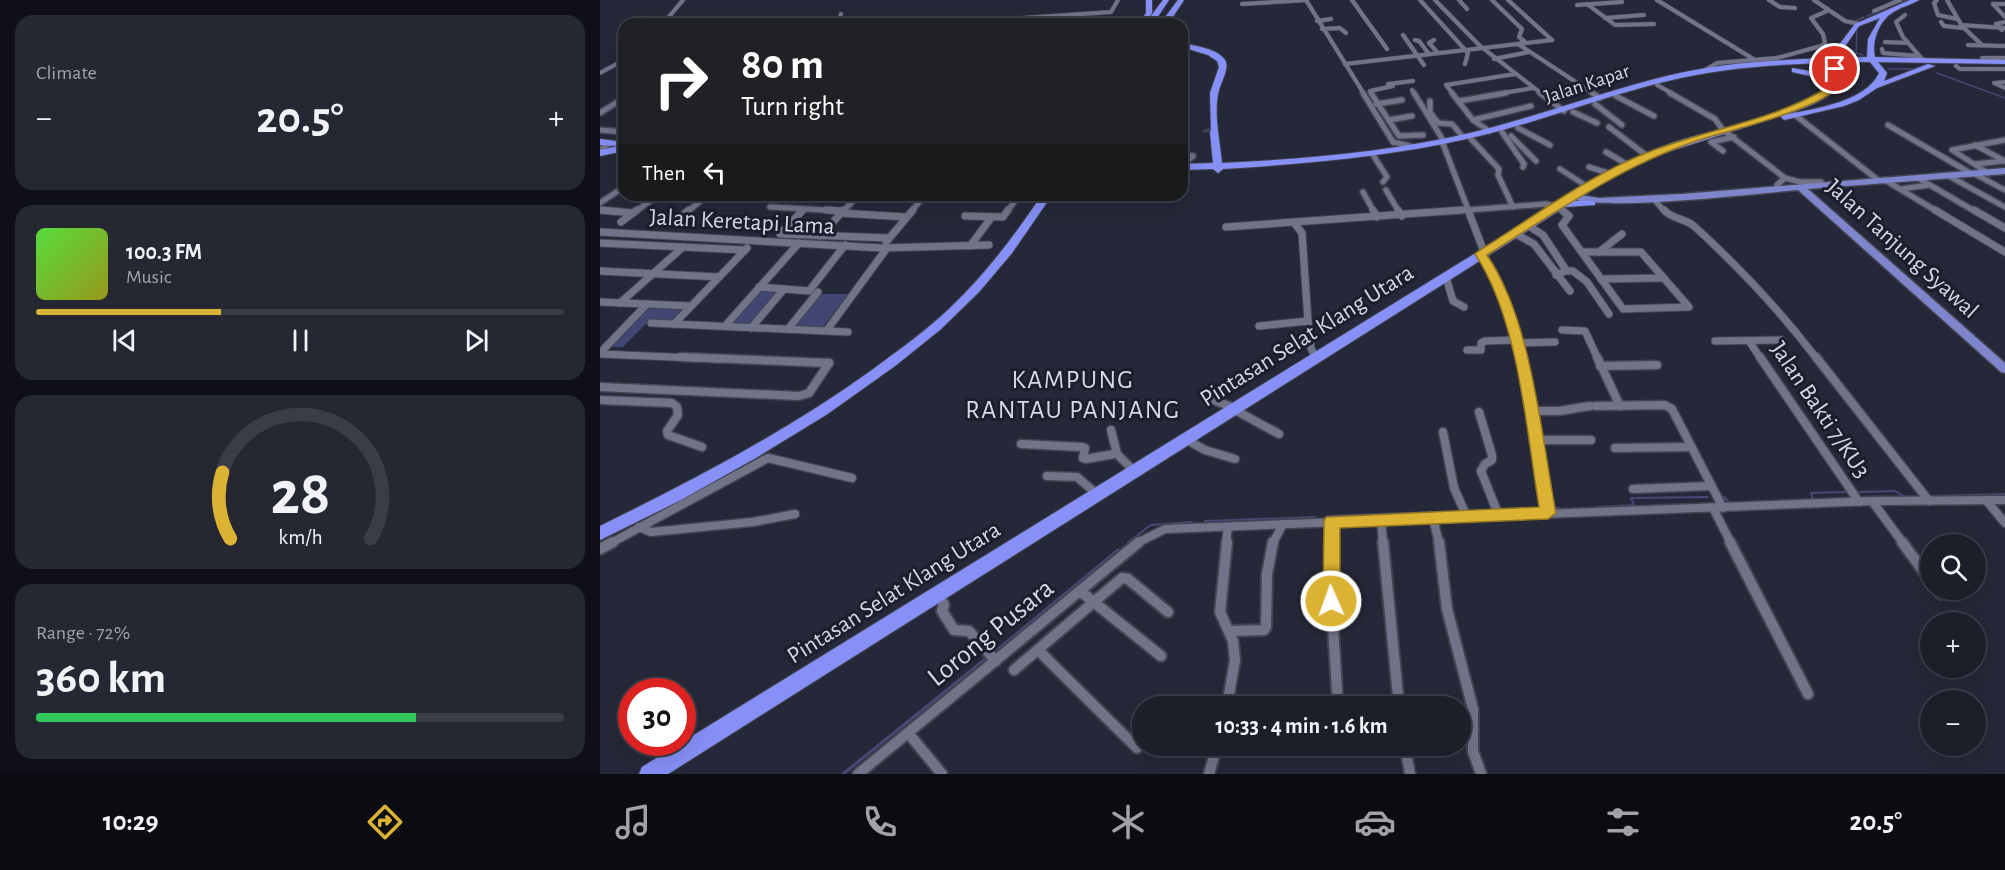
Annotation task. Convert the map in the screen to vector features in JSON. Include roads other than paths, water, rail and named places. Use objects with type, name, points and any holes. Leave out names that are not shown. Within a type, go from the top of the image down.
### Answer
[{"type":"highway","points":[[1146,18],[1149,13],[1149,0]]},
{"type":"highway","points":[[1155,15],[1157,0]]},
{"type":"highway","points":[[1153,18],[1166,0]]},
{"type":"highway","points":[[1160,18],[1172,0]]},
{"type":"highway","points":[[1168,18],[1181,0]]},
{"type":"highway","points":[[1795,70],[1818,75],[1833,88],[1836,82],[1833,61],[1851,30],[1860,23],[1915,0]]},
{"type":"highway","points":[[1875,86],[1883,77],[1870,51],[1881,18],[1890,9]]},
{"type":"highway","points":[[1860,23],[1876,29]]},
{"type":"highway","points":[[1851,30],[1862,27],[1876,29]]},
{"type":"highway","points":[[1188,47],[1211,53],[1221,60],[1223,67],[1214,93],[1211,130]]},
{"type":"highway","points":[[1870,51],[1899,62]]},
{"type":"highway","points":[[1188,53],[1202,54],[1217,62],[1218,69],[1209,96],[1214,168]]},
{"type":"highway","name":"Jalan Kapar","points":[[1597,101],[1656,85],[1795,70],[1833,61],[1876,63],[1921,58],[1992,60],[2005,64]]},
{"type":"highway","points":[[1810,66],[1833,61]]},
{"type":"highway","name":"Jalan Kapar","points":[[1899,62],[1931,66],[2005,64]]},
{"type":"highway","name":"Jalan Kapar","points":[[1467,138],[1568,111],[1658,81],[1701,72],[1810,66]]},
{"type":"highway","name":"Pintasan Selat Klang Utara","points":[[1759,120],[1815,112],[1846,102],[1875,86],[1931,66]]},
{"type":"highway","name":"Pintasan Selat Klang Utara","points":[[649,774],[1611,174],[1647,156],[1759,120],[1801,104],[1833,88]]},
{"type":"highway","points":[[1801,104],[1803,109],[1815,112]]},
{"type":"highway","name":"Jalan Kapar","points":[[1188,167],[1214,168],[1373,155],[1467,138],[1505,134],[1520,125]]},
{"type":"highway","name":"Jalan Kapar","points":[[1214,168],[1443,142]]},
{"type":"highway","points":[[1212,154],[1225,162],[1252,164]]},
{"type":"highway","points":[[1188,165],[1200,162],[1212,154]]},
{"type":"highway","points":[[1572,198],[1593,202]]},
{"type":"highway","points":[[1572,198],[1593,202]]},
{"type":"highway","points":[[600,533],[736,463],[843,397],[921,339],[962,304],[1034,201]]},
{"type":"highway","points":[[600,523],[728,458],[832,394],[911,337],[951,303],[1042,201]]},
{"type":"main road","points":[[1803,186],[1821,182],[1949,176],[1974,171],[2004,172]]},
{"type":"main road","points":[[1827,207],[1823,193],[1826,189],[1881,180]]},
{"type":"main road","points":[[1593,202],[1843,185]]},
{"type":"main road","name":"Jalan Tanjung Syawal","points":[[1803,186],[2005,359]]},
{"type":"main road","points":[[1775,188],[1803,196],[1827,207]]},
{"type":"main road","name":"Jalan Tanjung Syawal","points":[[1827,207],[2005,369]]},
{"type":"street","points":[[668,18],[683,0]]},
{"type":"street","points":[[1022,18],[1111,12],[1118,0]]},
{"type":"street","points":[[1244,3],[1306,0],[1393,142],[1410,146]]},
{"type":"street","points":[[1352,0],[1387,49]]},
{"type":"street","points":[[1420,0],[1465,50],[1468,55],[1465,64]]},
{"type":"street","points":[[1435,0],[1494,59],[1568,111],[1597,123]]},
{"type":"street","points":[[1459,0],[1467,9]]},
{"type":"street","points":[[1492,0],[1522,29],[1519,35],[1525,42],[1518,44]]},
{"type":"street","points":[[1345,64],[1552,40],[1508,0]]},
{"type":"street","points":[[1596,0],[1600,3]]},
{"type":"street","points":[[1658,0],[1752,58]]},
{"type":"street","points":[[1769,0],[1783,8],[1795,8]]},
{"type":"street","points":[[1814,0],[1843,19],[1851,30]]},
{"type":"street","points":[[1878,0],[1890,9]]},
{"type":"street","points":[[1874,11],[1890,9],[1900,0]]},
{"type":"street","points":[[1937,0],[1934,3],[1938,15],[1957,19]]},
{"type":"street","points":[[1947,0],[1962,27],[1982,45]]},
{"type":"street","points":[[1576,5],[1622,2]]},
{"type":"street","points":[[1613,3],[1632,16]]},
{"type":"street","points":[[1587,4],[1620,26],[1654,24]]},
{"type":"street","points":[[2004,15],[1993,4],[2005,4]]},
{"type":"street","points":[[1701,72],[1711,65],[1752,58],[1783,57],[1824,45],[1826,41],[1823,34],[1811,18],[1827,11],[1826,8]]},
{"type":"street","points":[[840,18],[841,14]]},
{"type":"street","points":[[1818,14],[1829,14],[1860,23]]},
{"type":"street","points":[[1605,18],[1644,15]]},
{"type":"street","points":[[1905,15],[1896,22],[1908,43],[1921,58]]},
{"type":"street","points":[[1317,21],[1331,19]]},
{"type":"street","points":[[1941,22],[1943,25],[1962,27],[2003,28]]},
{"type":"street","points":[[2005,22],[1996,24],[2003,28],[2005,33]]},
{"type":"street","points":[[1322,29],[1340,28],[1346,33]]},
{"type":"street","points":[[1403,35],[1424,65]]},
{"type":"street","points":[[1415,40],[1419,41],[1429,54]]},
{"type":"street","points":[[1434,40],[1429,43],[1438,53]]},
{"type":"street","points":[[1885,42],[1908,43]]},
{"type":"street","points":[[1518,44],[1597,101],[1622,125]]},
{"type":"street","points":[[1968,45],[2005,46]]},
{"type":"street","points":[[1882,49],[1883,53],[1891,55],[1921,58]]},
{"type":"street","points":[[1494,59],[1529,52]]},
{"type":"street","points":[[1982,58],[1992,60]]},
{"type":"street","points":[[600,73],[618,63]]},
{"type":"street","points":[[1711,65],[1737,69]]},
{"type":"street","points":[[1490,131],[1473,120],[1446,85],[1515,74]]},
{"type":"street","points":[[1360,88],[1413,81]]},
{"type":"street","points":[[2005,82],[1994,83],[2005,88]]},
{"type":"street","points":[[1656,85],[1715,119],[1723,130],[1785,178],[1775,188]]},
{"type":"street","points":[[1393,86],[1370,90],[1399,136],[1423,135]]},
{"type":"street","points":[[1459,101],[1533,88]]},
{"type":"street","points":[[1412,90],[1443,142],[1469,210],[1482,253],[1494,273],[1517,341],[1531,411],[1533,440],[1548,513]]},
{"type":"street","points":[[1616,96],[1639,113],[1654,116]]},
{"type":"street","points":[[1371,105],[1402,100]]},
{"type":"street","points":[[1430,101],[1430,112],[1438,123],[1452,124],[1495,162],[1499,169],[1498,175],[1513,207]]},
{"type":"street","points":[[600,113],[618,102]]},
{"type":"street","points":[[1473,120],[1531,106]]},
{"type":"street","points":[[1506,113],[1550,145]]},
{"type":"street","points":[[1794,115],[1881,180],[1901,189],[2004,251]]},
{"type":"street","points":[[1389,120],[1412,116]]},
{"type":"street","points":[[1888,125],[2005,190]]},
{"type":"street","points":[[1609,127],[1647,156]]},
{"type":"street","points":[[600,130],[618,131]]},
{"type":"street","points":[[1505,134],[1514,137],[1536,161]]},
{"type":"street","points":[[1505,134],[1513,150],[1524,164],[1523,168]]},
{"type":"street","points":[[1723,152],[1711,143],[1734,137]]},
{"type":"street","points":[[1974,171],[1952,150],[2005,140]]},
{"type":"street","points":[[1383,150],[1393,142]]},
{"type":"street","points":[[1975,145],[2005,161]]},
{"type":"street","points":[[1606,152],[1628,165]]},
{"type":"street","points":[[1373,155],[1388,177],[1383,182]]},
{"type":"street","points":[[1974,171],[2005,161]]},
{"type":"street","points":[[1589,167],[1611,174]]},
{"type":"street","points":[[1560,169],[1572,179],[1569,216],[1562,225],[1623,309],[1688,309],[1638,250],[1582,252]]},
{"type":"street","points":[[1949,176],[2005,207]]},
{"type":"street","name":"Jalan Tanjung Syawal","points":[[1785,178],[1800,182],[1821,182]]},
{"type":"street","points":[[1918,178],[2005,228]]},
{"type":"street","points":[[1901,189],[1929,185]]},
{"type":"street","points":[[1386,190],[1401,216]]},
{"type":"street","points":[[600,203],[618,191]]},
{"type":"street","points":[[1363,192],[1377,217]]},
{"type":"street","points":[[1226,227],[1295,224],[1513,207],[1546,204],[1572,198]]},
{"type":"street","points":[[1656,198],[1670,217],[1693,224],[1790,324],[1929,501]]},
{"type":"street","points":[[621,222],[650,201]]},
{"type":"street","points":[[678,219],[700,201]]},
{"type":"street","points":[[820,236],[852,201]]},
{"type":"street","points":[[827,330],[889,238],[920,201]]},
{"type":"street","points":[[965,216],[991,218],[1005,215],[1015,201]]},
{"type":"street","points":[[770,207],[906,217]]},
{"type":"street","points":[[600,210],[633,213]]},
{"type":"street","points":[[803,210],[780,234],[889,238]]},
{"type":"street","points":[[970,246],[991,218]]},
{"type":"street","points":[[1295,224],[1302,233],[1308,321],[1311,348],[1316,359]]},
{"type":"street","points":[[1521,230],[1543,235],[1566,270]]},
{"type":"street","points":[[1521,230],[1570,291]]},
{"type":"street","name":"Jalan Keretapi Lama","points":[[600,232],[884,248],[970,246],[995,254]]},
{"type":"street","points":[[1599,252],[1622,234]]},
{"type":"street","points":[[620,303],[693,238]]},
{"type":"street","points":[[674,324],[754,241]]},
{"type":"street","points":[[600,243],[745,250]]},
{"type":"street","points":[[725,326],[799,243]]},
{"type":"street","points":[[759,287],[810,291],[845,245]]},
{"type":"street","points":[[1556,275],[1566,270],[1579,272],[1609,314]]},
{"type":"street","points":[[600,271],[718,277]]},
{"type":"street","points":[[1446,277],[1454,301],[1464,308]]},
{"type":"street","points":[[1601,279],[1663,278]]},
{"type":"street","points":[[751,328],[784,289]]},
{"type":"street","points":[[788,329],[818,292]]},
{"type":"street","points":[[602,304],[691,306]]},
{"type":"street","points":[[600,353],[647,304]]},
{"type":"street","points":[[1259,326],[1308,321]]},
{"type":"street","points":[[651,323],[848,332]]},
{"type":"street","points":[[1562,330],[1585,331],[1620,406]]},
{"type":"street","points":[[1715,341],[1782,340]]},
{"type":"street","points":[[1467,350],[1481,350],[1481,343],[1485,341],[1555,342]]},
{"type":"street","name":"Jalan Bakti 7/KU3","points":[[1749,341],[1859,502]]},
{"type":"street","points":[[600,353],[829,363],[809,393],[799,396],[600,387]]},
{"type":"street","points":[[1600,366],[1657,365]]},
{"type":"street","points":[[1208,398],[1236,409],[1279,434]]},
{"type":"street","points":[[600,400],[672,403],[677,407],[678,415],[667,431],[668,435],[702,447]]},
{"type":"street","points":[[1531,411],[1559,411],[1593,406],[1665,405],[1672,409],[1711,486],[1718,508],[1808,694]]},
{"type":"street","points":[[1479,412],[1492,455],[1492,460],[1485,464],[1481,471],[1499,516]]},
{"type":"street","points":[[1111,430],[1111,446],[1114,454],[1135,472]]},
{"type":"street","points":[[1443,432],[1454,488],[1467,517]]},
{"type":"street","points":[[1187,440],[1205,450],[1235,459]]},
{"type":"street","points":[[1533,440],[1591,440]]},
{"type":"street","points":[[1021,444],[1082,447],[1085,448],[1083,458],[1086,459],[1114,454]]},
{"type":"street","points":[[1615,448],[1691,447]]},
{"type":"street","points":[[600,549],[768,458],[852,478]]},
{"type":"street","points":[[1047,476],[1077,477],[1098,495]]},
{"type":"street","points":[[1633,489],[1711,486]]},
{"type":"street","points":[[1986,500],[2005,523]]},
{"type":"street","points":[[1229,696],[1234,665],[1230,631],[1222,622],[1220,612],[1228,526],[1872,501],[2005,500]]},
{"type":"street","points":[[1872,501],[1920,566]]},
{"type":"street","points":[[639,527],[651,532],[753,522],[795,514]]},
{"type":"street","points":[[1433,518],[1440,547],[1447,609],[1473,709],[1473,751],[1481,774]]},
{"type":"street","points":[[1382,519],[1398,696]]},
{"type":"street","points":[[1332,521],[1330,580],[1337,696]]},
{"type":"street","points":[[1230,631],[1264,630],[1266,627],[1268,556],[1272,538],[1283,524]]},
{"type":"street","name":"Lorong Pusara","points":[[858,774],[1139,542],[1157,532],[1228,526]]},
{"type":"street","points":[[1014,670],[1126,577],[1168,612]]},
{"type":"street","points":[[1080,591],[1161,656]]},
{"type":"street","points":[[938,594],[944,605],[942,611],[944,617],[954,630],[969,631],[996,661]]},
{"type":"street","points":[[1038,650],[1132,743]]},
{"type":"street","points":[[908,733],[942,774]]},
{"type":"street","points":[[1209,774],[1214,756]]},
{"type":"street","points":[[1407,756],[1410,774]]},
{"type":"waterway","points":[[1891,6],[1906,0]]},
{"type":"waterway","points":[[1867,16],[1886,8]]},
{"type":"waterway","points":[[1853,22],[1864,17]]},
{"type":"waterway","points":[[1857,30],[1856,53],[1863,55]]},
{"type":"waterway","points":[[1888,69],[1917,69]]},
{"type":"waterway","points":[[1937,73],[2005,98]]},
{"type":"waterway","points":[[1859,492],[1895,491],[1905,497]]},
{"type":"waterway","points":[[1813,499],[1811,493],[1847,492]]},
{"type":"waterway","points":[[1930,496],[2005,494]]},
{"type":"waterway","points":[[1911,497],[1921,496]]},
{"type":"waterway","points":[[1597,507],[1634,505],[1631,498],[1708,497]]},
{"type":"waterway","points":[[1724,497],[1730,503]]},
{"type":"waterway","points":[[1515,509],[1541,508]]},
{"type":"waterway","points":[[1553,508],[1559,508]]},
{"type":"waterway","points":[[1469,511],[1493,510]]},
{"type":"waterway","points":[[1327,516],[1461,511]]},
{"type":"waterway","points":[[1205,521],[1315,517]]},
{"type":"waterway","points":[[1128,542],[1151,525],[1192,522]]},
{"type":"waterway","points":[[997,650],[1118,550]]},
{"type":"waterway","points":[[843,774],[984,660]]},
{"type":"district","name":"KAMPUNG RANTAU PANJANG","points":[[1073,395]]}]
